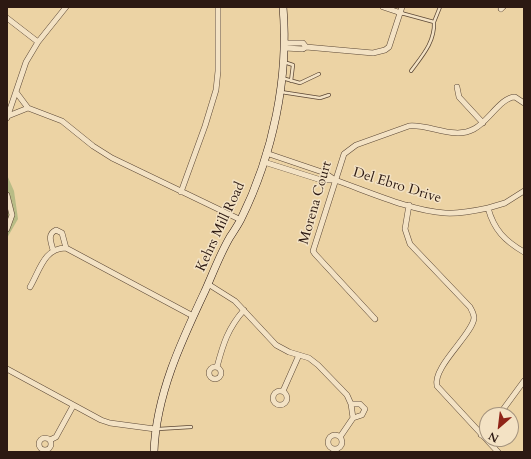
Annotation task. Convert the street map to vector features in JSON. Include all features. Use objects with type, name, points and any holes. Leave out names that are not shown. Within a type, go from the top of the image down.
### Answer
[{"type":"main road","name":"Kehrs Mill Road","points":[[154,452],[155,429],[164,392],[193,316],[230,237],[241,220],[264,162],[280,92],[284,62],[285,45],[283,7]]},
{"type":"street","points":[[7,117],[26,62],[38,42],[66,7]]},
{"type":"street","points":[[181,192],[207,122],[216,90],[218,71],[218,7]]},
{"type":"street","points":[[383,7],[401,13]]},
{"type":"street","points":[[285,45],[302,43],[306,47],[373,53],[380,52],[389,47],[402,7]]},
{"type":"street","points":[[7,18],[38,42]]},
{"type":"street","points":[[457,88],[459,97],[483,123]]},
{"type":"street","points":[[16,92],[28,108],[62,121],[107,155],[241,220]]},
{"type":"street","name":"Morena Court","points":[[375,319],[314,254],[313,251],[344,154],[356,145],[409,126],[418,125],[442,131],[460,133],[474,129],[483,123],[503,101],[509,97],[515,97],[524,103]]},
{"type":"street","points":[[7,117],[28,108]]},
{"type":"street","name":"Del Ebro Drive","points":[[266,153],[325,173],[335,180],[409,205],[444,213],[466,212],[488,208],[505,203],[524,191]]},
{"type":"street","name":"Del Ebro Drive","points":[[264,162],[321,180],[335,180]]},
{"type":"street","points":[[7,195],[12,215],[7,229]]},
{"type":"street","points":[[409,205],[405,229],[410,244],[473,313],[473,322],[455,347],[436,382],[437,386],[479,433]]},
{"type":"street","points":[[488,208],[492,221],[500,234],[511,245],[524,252]]},
{"type":"street","points":[[53,250],[50,234],[56,230],[62,233],[66,248]]},
{"type":"street","points":[[30,287],[48,254],[53,250],[66,248],[193,316]]},
{"type":"street","points":[[208,284],[228,295],[276,344],[289,352],[309,358],[318,364],[347,395],[351,404],[353,418]]},
{"type":"street","points":[[217,368],[228,332],[233,323],[244,310]]},
{"type":"street","points":[[283,391],[300,355]]},
{"type":"street","points":[[7,369],[73,406],[110,423],[155,429]]},
{"type":"street","points":[[505,407],[523,384]]},
{"type":"street","points":[[340,437],[353,418],[362,415],[364,410],[360,404],[351,404]]},
{"type":"street","points":[[50,440],[56,437],[73,406]]},
{"type":"lane","points":[[411,71],[427,49],[434,34],[434,22],[437,19],[440,7]]},
{"type":"lane","points":[[401,13],[434,22]]},
{"type":"lane","points":[[284,62],[293,65],[291,81]]},
{"type":"lane","points":[[282,78],[291,81],[303,82],[319,74]]},
{"type":"lane","points":[[280,92],[320,98],[329,95]]},
{"type":"lane","points":[[155,429],[191,427]]},
{"type":"green space","points":[[7,175],[14,191],[18,219],[7,238]]}]
